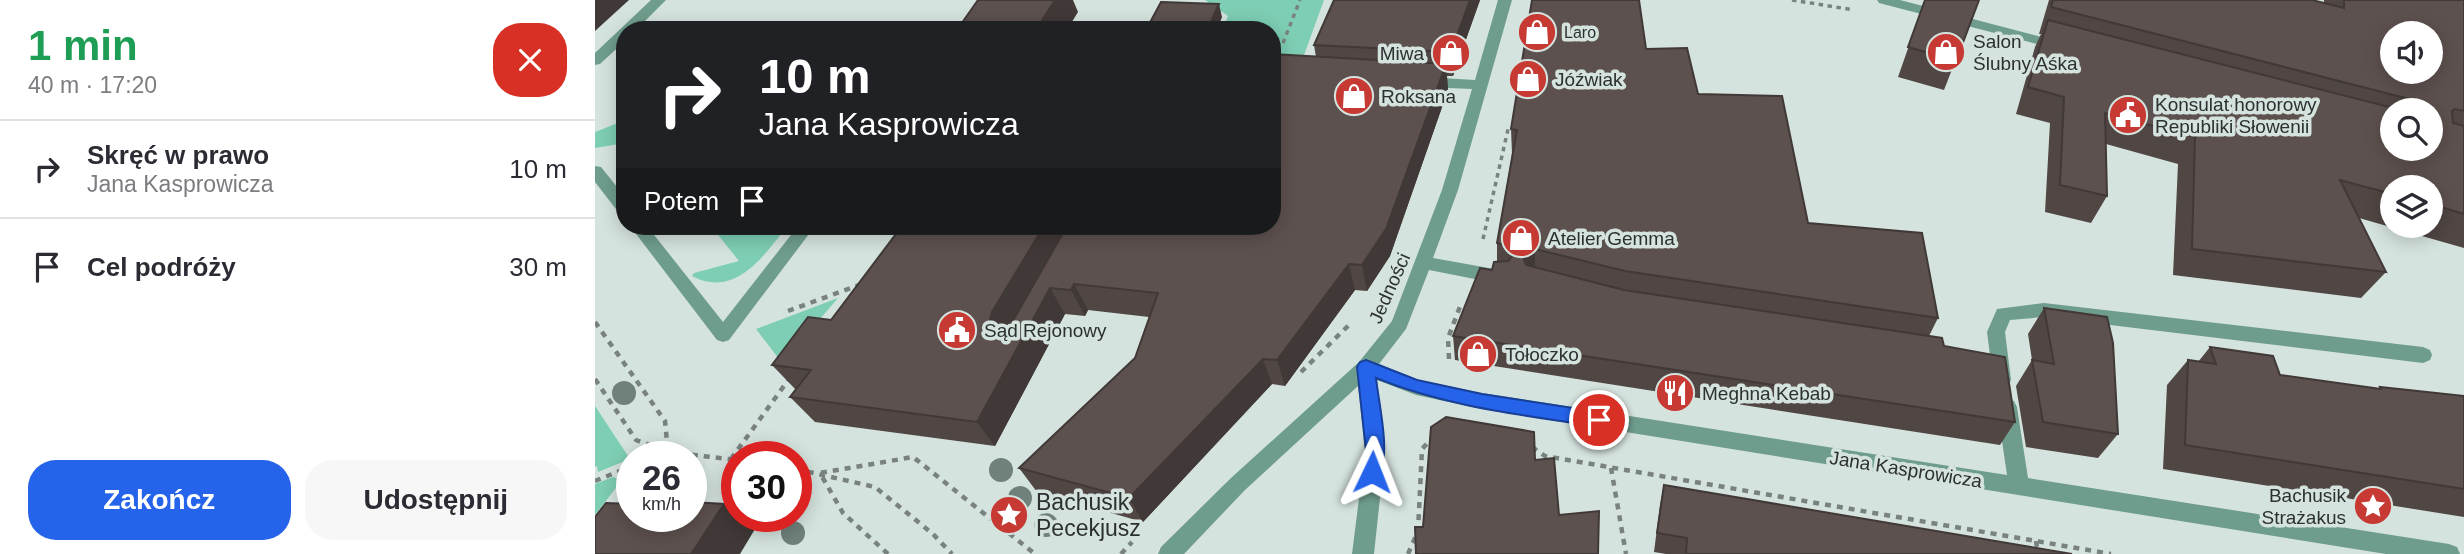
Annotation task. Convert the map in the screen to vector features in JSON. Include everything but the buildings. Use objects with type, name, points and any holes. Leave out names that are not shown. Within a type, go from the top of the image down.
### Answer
[{"type":"street","points":[[637,21],[660,0]]},
{"type":"street","name":"Jedności","points":[[1168,554],[1252,471],[1366,367],[1400,324],[1424,263],[1505,0]]},
{"type":"street","points":[[1884,0],[2081,52]]},
{"type":"street","points":[[595,61],[616,41]]},
{"type":"street","points":[[1416,81],[1481,85]]},
{"type":"street","points":[[595,171],[616,198]]},
{"type":"street","points":[[645,235],[723,335],[800,235]]},
{"type":"street","points":[[1424,263],[1502,278]]},
{"type":"street","points":[[2019,487],[1993,362],[1996,332],[2003,314],[2044,310],[2423,355]]},
{"type":"street","points":[[1363,554],[1375,451],[1366,367]]},
{"type":"street","name":"Jana Kasprowicza","points":[[1366,367],[1416,387],[1482,401],[2449,554]]},
{"type":"path","points":[[1283,43],[1300,0]]},
{"type":"path","points":[[1793,0],[1855,11]]},
{"type":"path","points":[[781,314],[865,284]]},
{"type":"path","points":[[1296,377],[1355,318]]},
{"type":"path","points":[[595,322],[665,421],[666,441]]},
{"type":"path","points":[[745,441],[774,396],[791,376]]},
{"type":"path","points":[[595,379],[638,441]]},
{"type":"path","points":[[1408,554],[1418,531],[1422,449],[1438,432]]},
{"type":"path","points":[[1524,442],[1545,456],[2111,554]]},
{"type":"path","points":[[820,473],[913,457],[1035,554]]},
{"type":"path","points":[[1611,468],[1618,504],[1618,523],[1626,554]]},
{"type":"path","points":[[595,481],[616,472]]},
{"type":"path","points":[[812,472],[875,487],[933,534],[952,554]]},
{"type":"path","points":[[820,473],[843,513],[888,554]]},
{"type":"path","points":[[1121,554],[1140,534]]},
{"type":"path","points":[[2036,541],[2038,554]]},
{"type":"green space","points":[[1205,0],[1324,0],[1299,69],[1281,69],[1281,21],[1226,21],[1228,16]]},
{"type":"green space","points":[[616,124],[616,144],[595,148],[595,132]]},
{"type":"green space","points":[[718,235],[780,235],[759,261],[735,278],[708,282],[692,276],[694,273],[739,261]]},
{"type":"green space","points":[[838,298],[782,363],[756,329]]},
{"type":"green space","points":[[595,406],[618,441],[616,441],[616,465],[598,472],[597,466],[595,467]]},
{"type":"green space","points":[[616,478],[616,488],[595,515],[595,484]]},
{"type":"place","name":"Laro","points":[[1537,32]]},
{"type":"place","name":"Salon Ślubny Aśka","points":[[1946,52]]},
{"type":"place","name":"Miwa","points":[[1451,53]]},
{"type":"place","name":"Jóźwiak","points":[[1528,79]]},
{"type":"place","name":"Roksana","points":[[1354,96]]},
{"type":"place","name":"Konsulat honorowy Republiki Słowenii","points":[[2128,115]]},
{"type":"place","name":"Atelier Gemma","points":[[1521,238]]},
{"type":"place","name":"Sąd Rejonowy","points":[[957,330]]},
{"type":"place","name":"Tołoczko","points":[[1478,354]]},
{"type":"place","name":"Meghna Kebab","points":[[1675,393]]},
{"type":"place","name":"Bachusik Strażakus","points":[[2373,506]]},
{"type":"place","name":"Bachusik Pecekjusz","points":[[1009,515]]},
{"type":"route","points":[[1372,472],[1375,451],[1366,367],[1416,387],[1599,420]]}]
